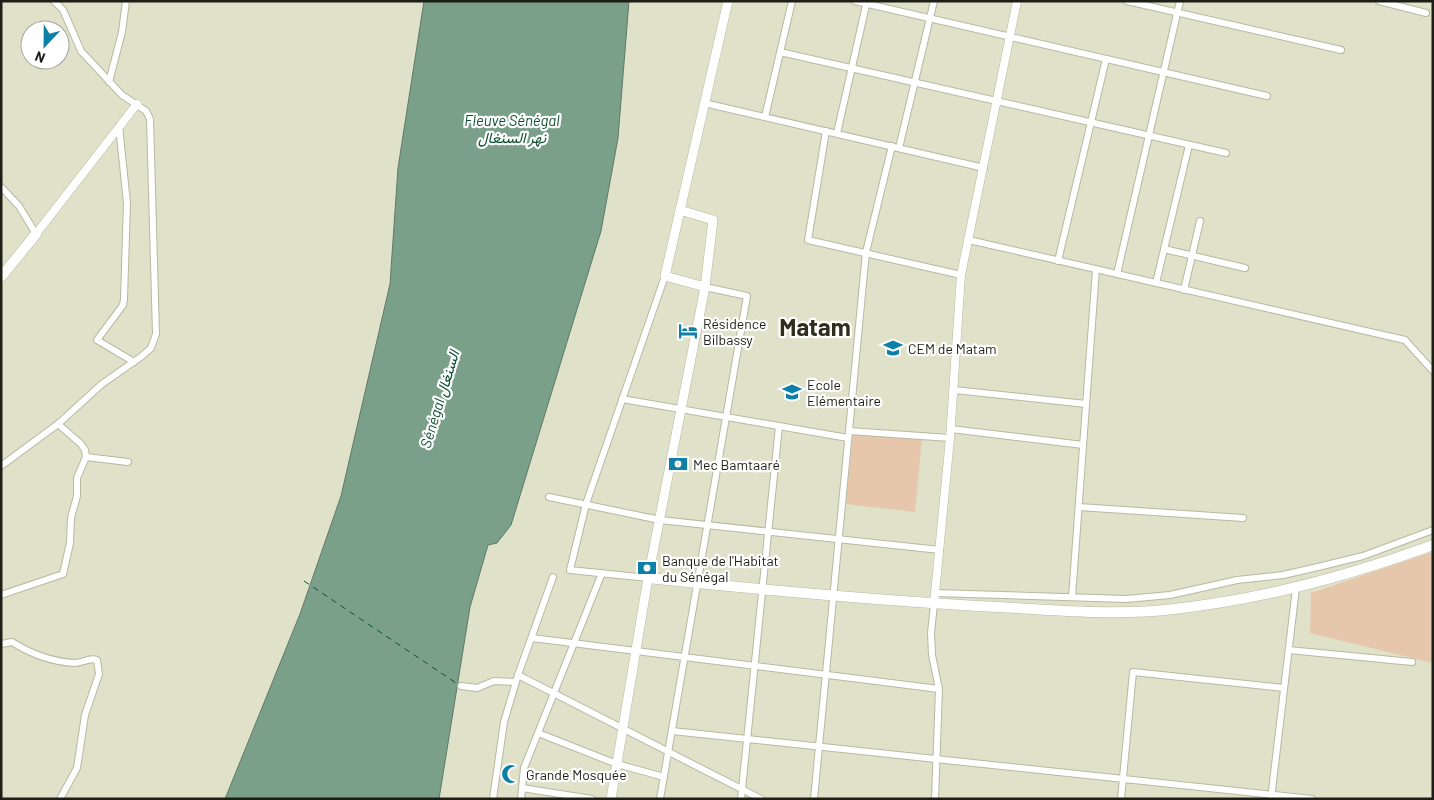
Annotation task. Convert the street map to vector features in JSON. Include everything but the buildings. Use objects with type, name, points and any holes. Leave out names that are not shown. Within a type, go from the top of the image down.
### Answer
[{"type":"main road","points":[[705,287],[665,276],[728,1]]},
{"type":"main road","points":[[611,799],[637,653],[648,578],[705,287],[713,220],[680,210]]},
{"type":"main road","points":[[1,277],[36,234]]},
{"type":"main road","points":[[648,578],[934,604],[1083,612],[1126,612],[1192,606],[1296,588],[1355,573],[1433,546]]},
{"type":"street","points":[[1,466],[58,424],[102,384],[151,348],[156,334],[150,119],[146,111],[122,95],[81,52],[63,10],[54,1]]},
{"type":"street","points":[[109,82],[122,32],[126,1]]},
{"type":"street","points":[[765,117],[792,1]]},
{"type":"street","points":[[855,1],[867,2],[1267,96]]},
{"type":"street","points":[[899,148],[934,1]]},
{"type":"street","points":[[935,799],[939,689],[932,654],[931,633],[951,429],[961,275],[1018,1]]},
{"type":"street","points":[[1127,1],[1341,50]]},
{"type":"street","points":[[1117,274],[1180,1]]},
{"type":"street","points":[[1379,1],[1426,13]]},
{"type":"street","points":[[837,134],[867,2]]},
{"type":"street","points":[[780,52],[1226,154]]},
{"type":"street","points":[[1058,261],[1106,59]]},
{"type":"street","points":[[704,103],[984,168]]},
{"type":"street","points":[[1,187],[19,206],[36,234],[137,104]]},
{"type":"street","points":[[119,126],[127,203],[124,299],[123,305],[97,340],[134,362]]},
{"type":"street","points":[[826,131],[808,240],[961,275]]},
{"type":"street","points":[[1156,283],[1188,145]]},
{"type":"street","points":[[814,799],[866,252],[892,146]]},
{"type":"street","points":[[1184,290],[1200,221]]},
{"type":"street","points":[[969,240],[1405,340],[1433,371]]},
{"type":"street","points":[[1164,249],[1245,268]]},
{"type":"street","points":[[1072,597],[1096,270]]},
{"type":"street","points":[[648,578],[570,570],[586,504],[665,276]]},
{"type":"street","points":[[660,799],[747,296],[705,287]]},
{"type":"street","points":[[954,390],[1086,404]]},
{"type":"street","points":[[622,399],[779,426],[849,434],[950,438]]},
{"type":"street","points":[[1,595],[63,574],[70,543],[71,518],[77,496],[77,478],[86,457],[85,450],[81,444],[58,424]]},
{"type":"street","points":[[741,799],[779,426]]},
{"type":"street","points":[[951,429],[1083,446]]},
{"type":"street","points":[[86,457],[128,462]]},
{"type":"street","points":[[550,497],[660,520],[940,550]]},
{"type":"street","points":[[1078,508],[1243,518]]},
{"type":"street","points":[[936,593],[1126,599],[1170,595],[1237,580],[1283,575],[1363,556],[1433,530]]},
{"type":"street","points":[[521,799],[524,768],[602,573]]},
{"type":"street","points":[[493,799],[504,722],[553,576]]},
{"type":"street","points":[[1271,797],[1296,588]]},
{"type":"street","points":[[1126,599],[1126,612]]},
{"type":"street","points":[[532,638],[637,653],[826,674],[939,689]]},
{"type":"street","points":[[1,644],[12,642],[26,651],[42,657],[68,662],[76,663],[92,658],[97,660],[99,674],[85,715],[77,768],[60,799]]},
{"type":"street","points":[[1289,650],[1412,662]]},
{"type":"street","points":[[1122,799],[1133,672],[1284,688]]},
{"type":"street","points":[[461,686],[477,688],[494,681],[517,679],[554,694],[624,728],[761,799]]},
{"type":"street","points":[[672,731],[1123,778],[1271,797],[1312,799]]},
{"type":"street","points":[[538,732],[617,764],[664,778]]},
{"type":"street","points":[[522,788],[592,799]]},
{"type":"shaded area","points":[[853,433],[922,439],[915,512],[846,504]]},
{"type":"shaded area","points":[[1433,552],[1433,663],[1310,633],[1311,593]]},
{"type":"water","name":"Fleuve Sénégal نهر السنغال","points":[[424,1],[629,1],[618,138],[601,231],[511,525],[497,543],[488,545],[470,607],[439,799],[225,799],[300,614],[341,496],[390,284],[398,168]]},
{"type":"ferry route","points":[[304,581],[459,685]]},
{"type":"place","name":"Résidence Bilbassy","points":[[688,331]]},
{"type":"place","name":"CEM de Matam","points":[[893,348]]},
{"type":"place","name":"Ecole Elémentaire","points":[[792,392]]},
{"type":"place","name":"Mec Bamtaaré","points":[[678,464]]},
{"type":"place","name":"Banque de l'Habitat du Sénégal","points":[[647,568]]},
{"type":"place","name":"Grande Mosquée","points":[[511,774]]},
{"type":"district","name":"Matam","points":[[815,326]]},
{"type":"water label","name":"Sénégal السنغال","points":[[439,399]]}]
